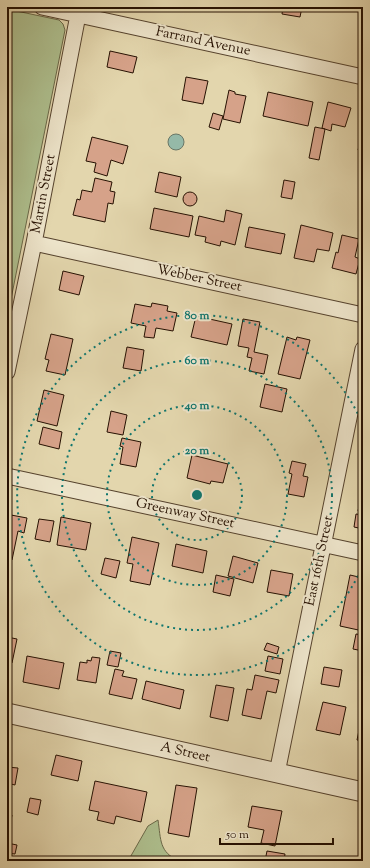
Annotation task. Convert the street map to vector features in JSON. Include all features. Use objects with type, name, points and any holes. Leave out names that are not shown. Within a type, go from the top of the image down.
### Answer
[{"type":"street","name":"Farrand Avenue","points":[[42,7],[363,77]]},
{"type":"street","name":"Martin Street","points":[[7,372],[34,243],[78,15]]},
{"type":"street","name":"Webber Street","points":[[34,243],[363,315]]},
{"type":"street","name":"East 16th Street","points":[[277,773],[363,349]]},
{"type":"street","name":"Greenway Street","points":[[7,476],[363,553]]},
{"type":"street","name":"A Street","points":[[7,713],[363,792]]},
{"type":"shaded area","points":[[7,9],[59,20],[63,24],[65,30],[7,319]]},
{"type":"shaded area","points":[[173,134],[179,134],[184,139],[182,148],[179,150],[173,150],[168,145],[168,139]]},
{"type":"shaded area","points":[[158,820],[164,849],[168,854],[179,861],[128,861],[148,826]]},
{"type":"building","points":[[235,7],[256,7],[255,11]]},
{"type":"building","points":[[283,7],[302,7],[300,17],[282,14]]},
{"type":"building","points":[[333,7],[333,11],[315,8]]},
{"type":"building","points":[[110,51],[137,57],[133,73],[107,67]]},
{"type":"building","points":[[186,77],[208,81],[203,104],[182,100]]},
{"type":"building","points":[[229,90],[235,92],[235,94],[246,96],[240,123],[223,119]]},
{"type":"building","points":[[268,92],[313,102],[308,126],[263,116]]},
{"type":"building","points":[[328,102],[351,108],[345,127],[332,124],[331,131],[322,128]]},
{"type":"building","points":[[213,113],[223,116],[219,130],[209,127]]},
{"type":"building","points":[[315,127],[325,129],[319,160],[309,158]]},
{"type":"building","points":[[92,137],[128,146],[123,164],[111,160],[107,176],[94,172],[96,163],[86,161]]},
{"type":"building","points":[[361,139],[363,139],[363,165],[360,164],[362,150],[358,150]]},
{"type":"building","points":[[159,172],[181,177],[177,197],[155,192]]},
{"type":"building","points":[[95,178],[112,182],[110,191],[115,192],[113,204],[108,203],[105,222],[73,215],[77,199],[80,200],[82,190],[92,192]]},
{"type":"building","points":[[284,180],[295,182],[292,199],[281,197]]},
{"type":"building","points":[[190,192],[195,194],[197,199],[195,204],[190,206],[185,204],[183,199],[185,194]]},
{"type":"building","points":[[154,208],[193,216],[189,237],[150,229]]},
{"type":"building","points":[[226,210],[242,214],[235,245],[221,241],[220,246],[205,242],[206,237],[195,235],[199,216],[224,222]]},
{"type":"building","points":[[301,225],[333,233],[329,251],[317,249],[314,262],[294,258]]},
{"type":"building","points":[[249,227],[285,234],[281,254],[245,247]]},
{"type":"building","points":[[342,235],[359,239],[355,257],[360,259],[356,274],[332,268],[336,252],[338,253]]},
{"type":"building","points":[[63,271],[84,276],[79,295],[59,290]]},
{"type":"building","points":[[152,303],[168,306],[167,311],[177,313],[173,331],[156,328],[154,338],[144,337],[146,326],[131,323],[135,304],[151,307]]},
{"type":"building","points":[[196,316],[232,324],[227,345],[191,337]]},
{"type":"building","points":[[243,319],[260,322],[254,352],[268,355],[264,374],[249,371],[252,358],[247,357],[249,348],[238,346]]},
{"type":"building","points":[[51,334],[73,339],[65,375],[46,371],[49,360],[45,359]]},
{"type":"building","points":[[287,337],[296,340],[297,337],[310,340],[300,379],[278,374]]},
{"type":"building","points":[[127,347],[144,350],[141,371],[123,368]]},
{"type":"building","points":[[265,384],[287,389],[282,412],[260,407]]},
{"type":"building","points":[[44,390],[64,395],[57,426],[37,421]]},
{"type":"building","points":[[111,411],[127,415],[123,435],[107,432]]},
{"type":"building","points":[[43,427],[62,432],[59,449],[39,444]]},
{"type":"building","points":[[122,438],[141,442],[136,467],[120,464],[123,447],[120,446]]},
{"type":"building","points":[[192,455],[228,464],[223,483],[211,481],[210,484],[187,478]]},
{"type":"building","points":[[292,461],[306,464],[303,476],[308,477],[304,497],[288,494],[292,474],[289,473]]},
{"type":"building","points":[[360,501],[363,502],[363,512],[358,511]]},
{"type":"building","points":[[356,514],[363,515],[363,529],[354,527]]},
{"type":"building","points":[[11,515],[27,518],[24,533],[18,531],[12,560],[7,559],[7,529]]},
{"type":"building","points":[[61,517],[91,523],[86,550],[57,545]]},
{"type":"building","points":[[39,519],[54,521],[50,542],[35,539]]},
{"type":"building","points":[[132,537],[159,543],[150,585],[130,581],[133,564],[127,563]]},
{"type":"building","points":[[176,544],[207,551],[203,573],[172,566]]},
{"type":"building","points":[[233,556],[258,563],[253,583],[228,576]]},
{"type":"building","points":[[105,558],[120,561],[116,578],[101,574]]},
{"type":"building","points":[[271,570],[293,574],[289,596],[267,592]]},
{"type":"building","points":[[216,575],[234,579],[230,596],[213,592]]},
{"type":"building","points":[[350,575],[363,578],[363,631],[340,626]]},
{"type":"building","points":[[356,634],[363,635],[363,651],[353,649]]},
{"type":"building","points":[[7,637],[17,639],[12,663],[7,662]]},
{"type":"building","points":[[267,643],[279,647],[277,654],[264,650]]},
{"type":"building","points":[[110,651],[121,653],[118,667],[107,665]]},
{"type":"building","points":[[27,656],[64,663],[59,689],[23,682]]},
{"type":"building","points":[[268,656],[283,659],[280,674],[265,671]]},
{"type":"building","points":[[92,657],[100,658],[96,683],[77,680],[80,662],[87,663],[87,660],[91,661]]},
{"type":"building","points":[[324,667],[342,670],[339,687],[321,684]]},
{"type":"building","points":[[115,669],[124,671],[122,676],[137,679],[132,699],[109,694]]},
{"type":"building","points":[[255,675],[279,680],[276,693],[267,691],[261,719],[242,715],[247,689],[252,690]]},
{"type":"building","points":[[146,681],[184,690],[180,709],[142,699]]},
{"type":"building","points":[[216,685],[234,688],[228,721],[210,717]]},
{"type":"building","points":[[323,702],[346,707],[340,735],[316,730]]},
{"type":"building","points":[[363,711],[363,741],[357,740]]},
{"type":"building","points":[[56,755],[82,761],[78,781],[51,775]]},
{"type":"building","points":[[7,767],[18,768],[15,785],[7,783]]},
{"type":"building","points":[[95,781],[147,792],[141,822],[116,816],[114,824],[97,820],[99,812],[89,810]]},
{"type":"building","points":[[176,785],[197,788],[189,837],[168,833]]},
{"type":"building","points":[[30,798],[41,800],[38,815],[27,812]]},
{"type":"building","points":[[252,806],[282,811],[275,846],[261,843],[264,830],[248,827]]},
{"type":"building","points":[[7,814],[12,815],[9,831],[7,831]]},
{"type":"building","points":[[7,843],[17,845],[15,854],[7,853]]},
{"type":"building","points":[[267,851],[285,854],[284,861],[265,861]]}]
